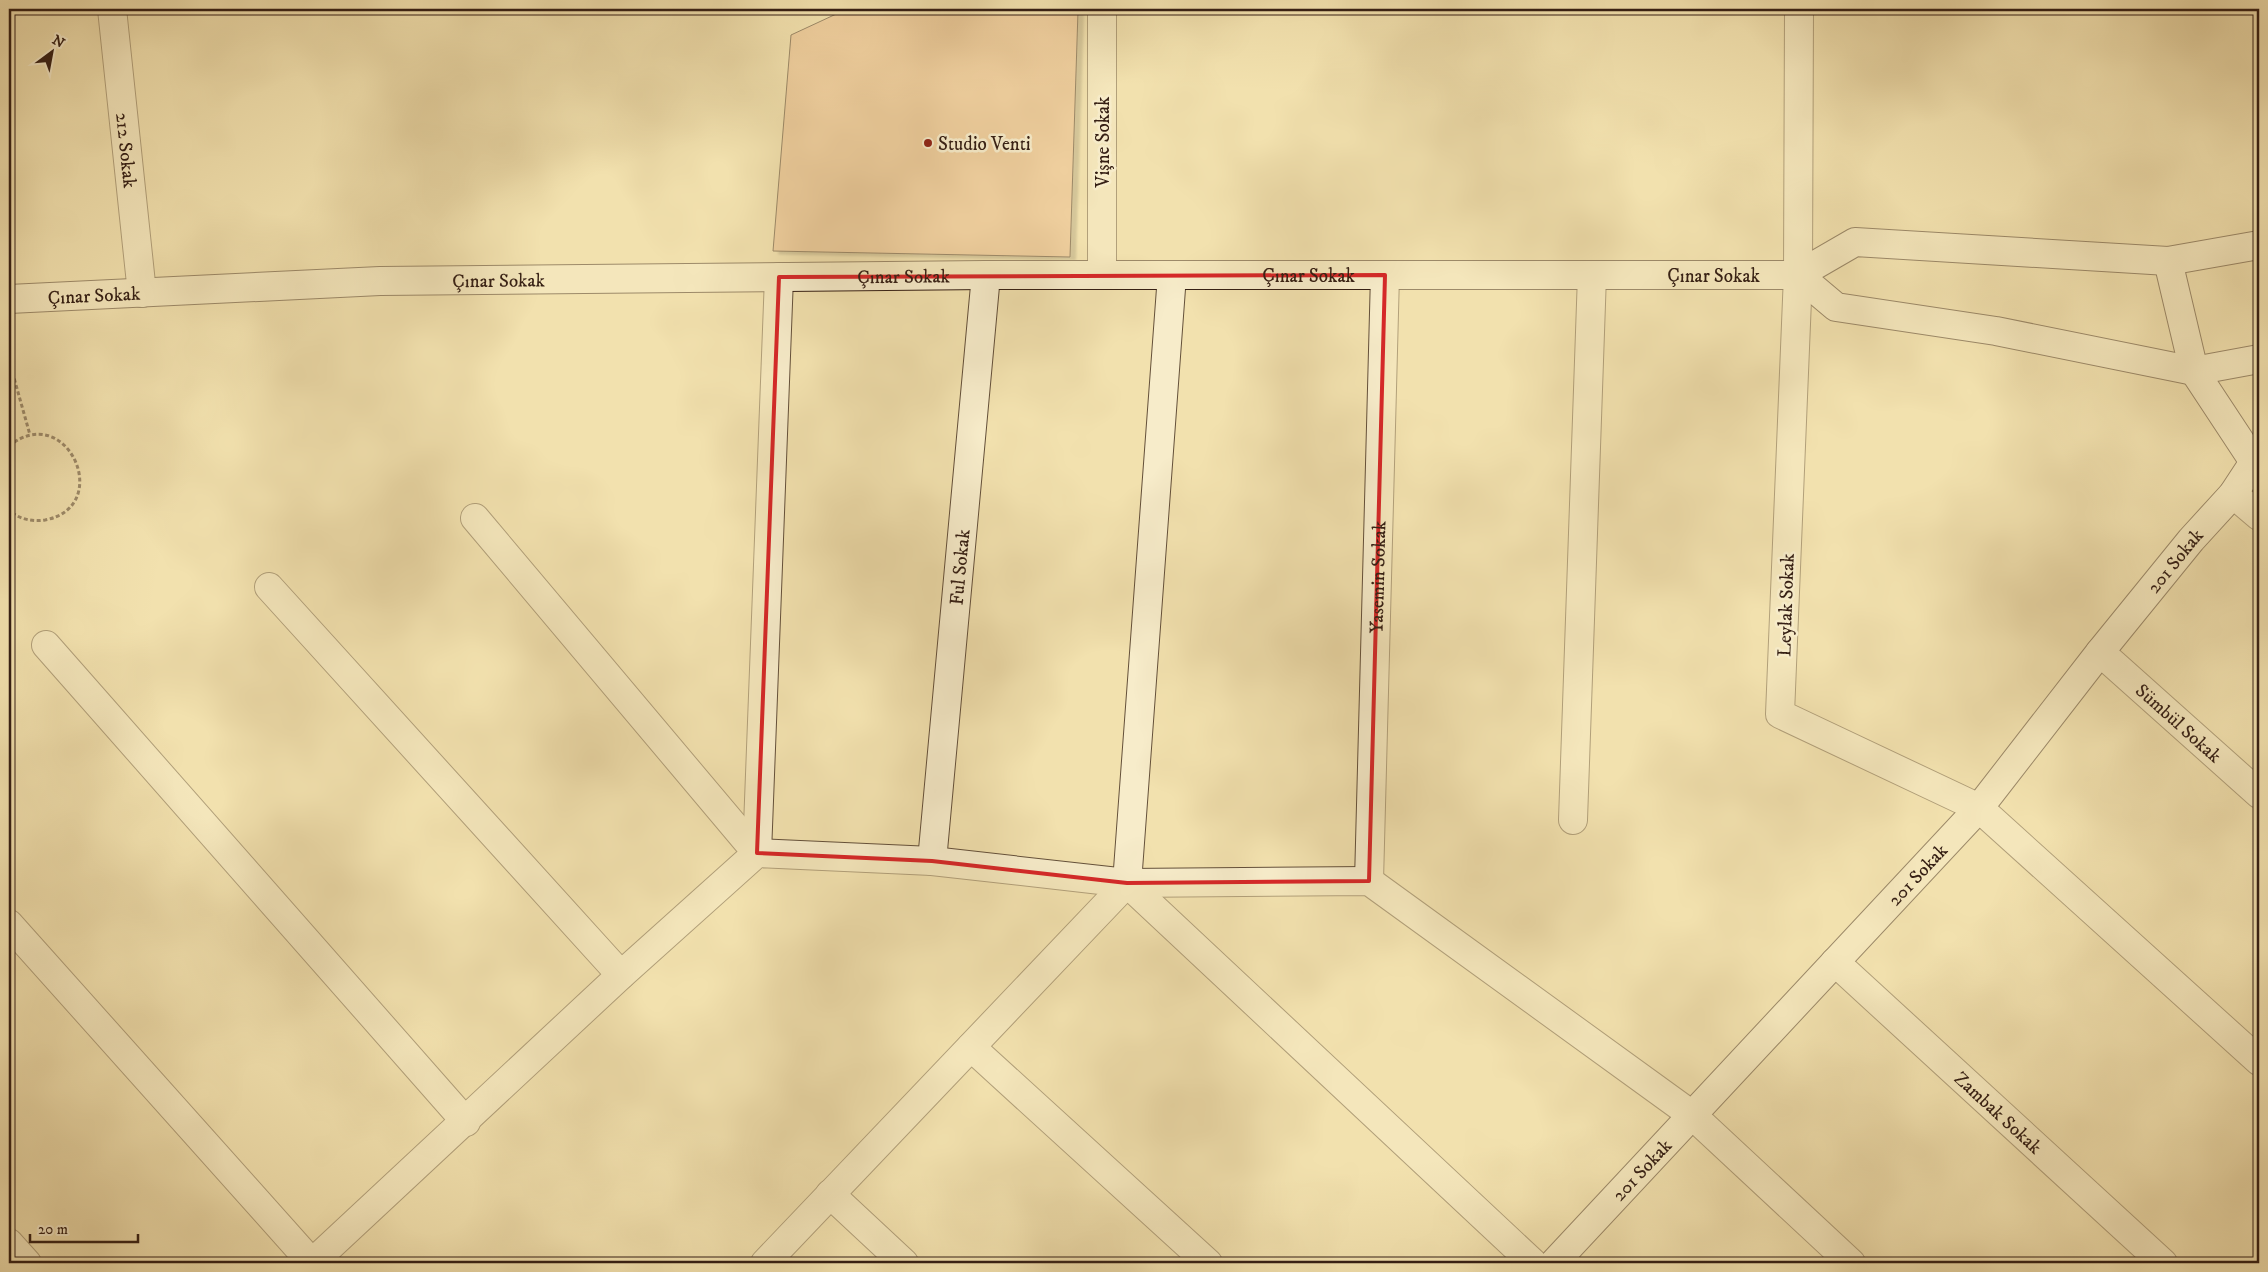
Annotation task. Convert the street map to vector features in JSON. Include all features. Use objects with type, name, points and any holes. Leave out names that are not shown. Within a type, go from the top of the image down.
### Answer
[{"type":"street","name":"212 Sokak","points":[[112,9],[142,293]]},
{"type":"street","name":"Vişne Sokak","points":[[1102,9],[1102,275]]},
{"type":"street","points":[[1800,9],[1798,275],[1836,308],[1996,331],[2194,371],[2259,359]]},
{"type":"street","points":[[1798,275],[1855,242],[2168,261],[2259,245]]},
{"type":"street","points":[[2168,261],[2194,371],[2257,455]]},
{"type":"street","name":"Çınar Sokak","points":[[9,299],[380,281],[986,275],[1798,275]]},
{"type":"street","name":"Ful Sokak","points":[[932,861],[986,275]]},
{"type":"street","points":[[765,1263],[1127,883],[1172,275]]},
{"type":"street","name":"Yasemin Sokak","points":[[1369,881],[1385,275]]},
{"type":"street","points":[[1573,820],[1592,275]]},
{"type":"street","name":"Leylak Sokak","points":[[1798,275],[1780,714],[1979,808]]},
{"type":"street","points":[[757,853],[780,277]]},
{"type":"street","name":"201 Sokak","points":[[1554,1263],[1979,808],[2100,652],[2191,540],[2233,494],[2257,455]]},
{"type":"street","points":[[2233,494],[2259,516]]},
{"type":"street","points":[[475,518],[757,853]]},
{"type":"street","points":[[269,587],[622,975]]},
{"type":"street","points":[[46,645],[466,1122]]},
{"type":"street","name":"Sümbül Sokak","points":[[2100,652],[2259,794]]},
{"type":"street","points":[[1979,808],[2259,1061]]},
{"type":"street","points":[[9,924],[312,1263],[466,1122],[622,975],[757,853],[932,861],[1127,883],[1369,881],[1692,1115],[1851,1263]]},
{"type":"street","points":[[1127,883],[1533,1263]]},
{"type":"street","name":"Zambak Sokak","points":[[1835,962],[2163,1263]]},
{"type":"street","points":[[971,1047],[1208,1263]]},
{"type":"street","points":[[830,1194],[904,1263]]},
{"type":"street","points":[[9,1243],[27,1263]]},
{"type":"path","points":[[9,360],[30,435]]},
{"type":"path","points":[[9,446],[16,440],[30,435],[45,435],[59,440],[70,450],[77,462],[81,475],[79,489],[74,501],[65,512],[53,518],[39,521],[26,520],[9,510]]},
{"type":"highlighted area","points":[[1385,275],[1369,881],[1127,883],[932,861],[757,853],[779,277]]},
{"type":"building","name":"Studio Venti","points":[[847,9],[1074,9],[1078,11],[1070,257],[773,251],[791,35]]},
{"type":"place","name":"Studio Venti","points":[[928,143]]}]
